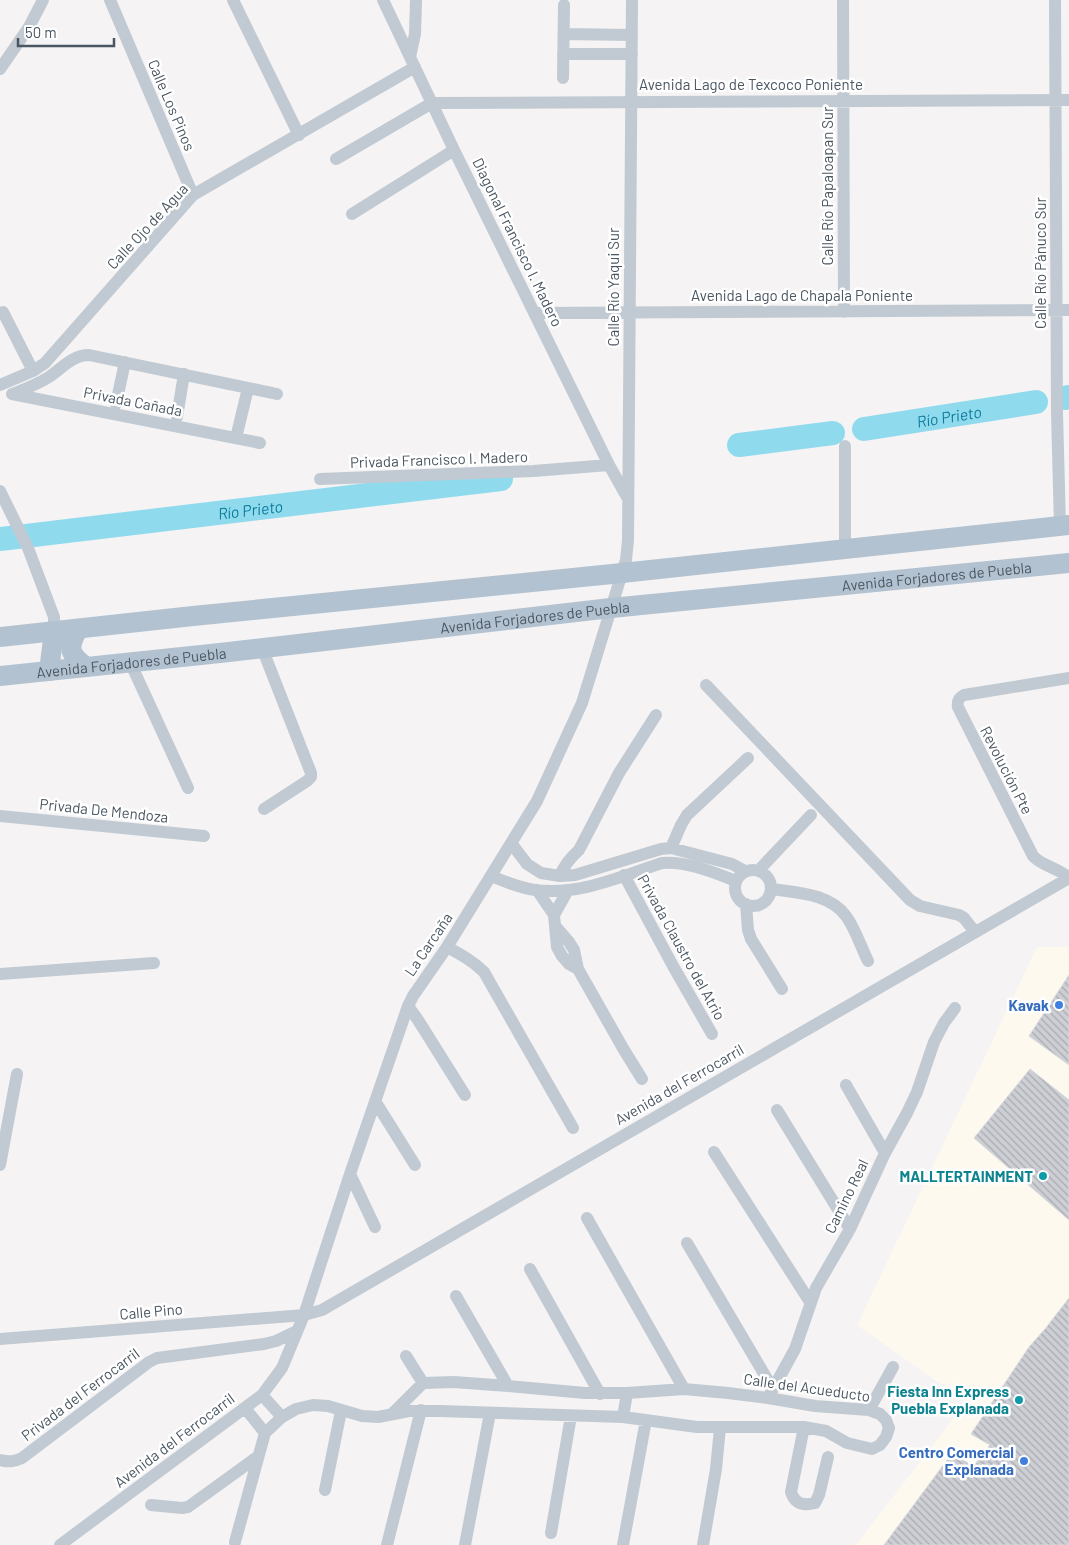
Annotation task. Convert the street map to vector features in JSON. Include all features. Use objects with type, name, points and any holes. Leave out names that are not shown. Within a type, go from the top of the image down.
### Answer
[{"type":"main road","points":[[0,637],[1064,525]]},
{"type":"main road","name":"Avenida Forjadores de Puebla","points":[[0,676],[610,608],[1069,563]]},
{"type":"main road","points":[[78,629],[70,648],[72,654],[86,667]]},
{"type":"main road","points":[[49,671],[54,631]]},
{"type":"street","points":[[0,69],[28,27],[43,0]]},
{"type":"street","name":"Calle Los Pinos","points":[[110,0],[193,196]]},
{"type":"street","points":[[233,0],[299,135]]},
{"type":"street","name":"Diagonal Francisco I. Madero","points":[[383,0],[534,313],[609,465],[627,497]]},
{"type":"street","points":[[413,62],[416,0]]},
{"type":"street","name":"Calle Río Yaqui Sur","points":[[622,573],[626,560],[628,540],[632,0]]},
{"type":"street","name":"Calle Río Papaloapan Sur","points":[[843,0],[844,312]]},
{"type":"street","name":"Calle Río Pánuco Sur","points":[[1055,0],[1055,100],[1063,310],[1057,422],[1064,525]]},
{"type":"street","points":[[563,78],[564,5]]},
{"type":"street","points":[[564,34],[632,35]]},
{"type":"street","points":[[563,54],[632,54]]},
{"type":"street","name":"Calle Ojo de Agua","points":[[0,385],[33,371],[45,363],[193,196],[299,135],[413,62]]},
{"type":"street","name":"Avenida Lago de Texcoco Poniente","points":[[432,103],[1069,100]]},
{"type":"street","points":[[336,159],[432,103]]},
{"type":"street","points":[[352,214],[454,150]]},
{"type":"street","name":"Avenida Lago de Chapala Poniente","points":[[534,313],[1063,310]]},
{"type":"street","points":[[3,312],[33,371]]},
{"type":"street","points":[[6,393],[47,378],[76,357],[82,354],[89,354],[277,394]]},
{"type":"street","points":[[116,404],[125,362]]},
{"type":"street","points":[[177,417],[184,374]]},
{"type":"street","points":[[236,438],[248,388]]},
{"type":"street","name":"Privada Cañada","points":[[6,393],[260,443]]},
{"type":"street","points":[[845,446],[845,548]]},
{"type":"street","name":"Privada Francisco I. Madero","points":[[320,480],[558,470],[609,465]]},
{"type":"street","points":[[0,491],[28,548],[54,617],[54,631]]},
{"type":"street","name":"La Carcaña","points":[[291,1348],[304,1315],[408,1006],[447,947],[537,801],[582,703],[622,573]]},
{"type":"street","points":[[262,648],[311,773],[311,777],[307,782],[264,809]]},
{"type":"street","points":[[130,662],[188,788]]},
{"type":"street","name":"Revolución Pte","points":[[1069,678],[964,695],[957,702],[1033,856],[1038,861],[1063,872],[1069,878]]},
{"type":"street","points":[[706,685],[910,900],[920,906],[958,914],[964,918],[975,932]]},
{"type":"street","points":[[560,876],[570,857],[579,850],[619,773],[656,715]]},
{"type":"street","points":[[671,848],[687,815],[748,758]]},
{"type":"street","points":[[758,870],[811,815]]},
{"type":"street","name":"Privada De Mendoza","points":[[0,816],[204,836]]},
{"type":"street","points":[[511,843],[527,864],[549,875],[575,875],[671,848],[732,864],[745,871]]},
{"type":"street","points":[[579,850],[584,865],[589,871]]},
{"type":"street","points":[[491,876],[518,886],[537,890],[568,890],[582,888],[662,863],[674,862],[736,881]]},
{"type":"street","points":[[758,870],[768,877],[772,889],[767,900],[752,906],[741,901],[735,892],[736,881],[745,871],[758,870]]},
{"type":"street","name":"Privada Claustro del Atrio","points":[[624,875],[712,1034]]},
{"type":"street","name":"Avenida del Ferrocarril","points":[[304,1315],[322,1310],[1069,878]]},
{"type":"street","points":[[772,889],[817,896],[829,901],[846,916],[868,961]]},
{"type":"street","points":[[537,890],[574,950],[578,969],[642,1079]]},
{"type":"street","points":[[555,921],[568,890]]},
{"type":"street","points":[[746,904],[748,930],[751,939],[782,989]]},
{"type":"street","points":[[447,947],[478,966],[484,972],[573,1128]]},
{"type":"street","points":[[0,974],[154,963]]},
{"type":"street","points":[[408,1006],[465,1095]]},
{"type":"street","name":"Camino Real","points":[[770,1393],[795,1349],[816,1288],[850,1229],[885,1153],[913,1099],[934,1042],[955,1008]]},
{"type":"street","points":[[0,1165],[4,1127],[17,1074]]},
{"type":"street","points":[[846,1085],[885,1153]]},
{"type":"street","points":[[375,1101],[415,1166]]},
{"type":"street","points":[[777,1110],[850,1229]]},
{"type":"street","points":[[714,1152],[810,1302]]},
{"type":"street","points":[[350,1174],[375,1227]]},
{"type":"street","points":[[587,1218],[684,1390]]},
{"type":"street","points":[[687,1243],[770,1393]]},
{"type":"street","points":[[530,1269],[600,1394]]},
{"type":"street","points":[[456,1296],[508,1386]]},
{"type":"street","name":"Calle Pino","points":[[0,1339],[304,1315]]},
{"type":"street","name":"Privada del Ferrocarril","points":[[0,1460],[8,1462],[22,1458],[149,1362],[157,1358],[264,1344],[276,1341],[297,1331]]},
{"type":"street","name":"Avenida del Ferrocarril","points":[[60,1545],[262,1395],[282,1368],[291,1348]]},
{"type":"street","points":[[394,1413],[423,1383],[406,1356]]},
{"type":"street","points":[[869,1410],[893,1367]]},
{"type":"street","name":"Calle del Acueducto","points":[[265,1433],[282,1417],[296,1409],[313,1405],[328,1406],[362,1416],[378,1417],[421,1410],[624,1418],[697,1427],[804,1427],[826,1431],[847,1443],[872,1449],[880,1446],[889,1428],[886,1420],[880,1414],[869,1410],[815,1406],[770,1393],[684,1390],[600,1394],[454,1382],[423,1383]]},
{"type":"street","points":[[624,1418],[627,1393]]},
{"type":"street","points":[[262,1395],[282,1417]]},
{"type":"street","points":[[235,1542],[265,1433],[245,1408]]},
{"type":"street","points":[[387,1545],[421,1410]]},
{"type":"street","points":[[325,1490],[342,1411]]},
{"type":"street","points":[[465,1545],[490,1413]]},
{"type":"street","points":[[551,1533],[571,1416]]},
{"type":"street","points":[[623,1545],[646,1420]]},
{"type":"street","points":[[804,1427],[791,1492],[793,1498],[800,1504],[806,1506],[815,1503],[819,1495],[828,1456]]},
{"type":"street","points":[[703,1545],[716,1468],[720,1428]]},
{"type":"street","points":[[151,1505],[182,1508],[188,1506],[257,1457]]},
{"type":"shaded area","points":[[1037,947],[1069,947],[1069,1545],[856,1545],[966,1402],[857,1325]]},
{"type":"building","name":"Kavak","points":[[1069,975],[1069,1065],[1029,1036]]},
{"type":"building","name":"MALLTERTAINMENT","points":[[1030,1069],[1069,1100],[1069,1220],[974,1138]]},
{"type":"building","name":"Centro Comercial Explanada","points":[[1069,1298],[1069,1545],[884,1545],[953,1452],[973,1467],[990,1445],[971,1434],[1029,1347]]},
{"type":"waterway","name":"Río Prieto","points":[[1065,398],[1069,397]]},
{"type":"waterway","name":"Río Prieto","points":[[864,429],[1036,402]]},
{"type":"waterway","name":"Río Prieto","points":[[739,445],[833,433]]},
{"type":"waterway","name":"Río Prieto","points":[[0,539],[501,479]]},
{"type":"place","name":"Kavak","points":[[1059,1005]]},
{"type":"place","name":"MALLTERTAINMENT","points":[[1043,1176]]},
{"type":"place","name":"Fiesta Inn Express Puebla Explanada","points":[[1019,1400]]},
{"type":"place","name":"Centro Comercial Explanada","points":[[1024,1461]]}]
